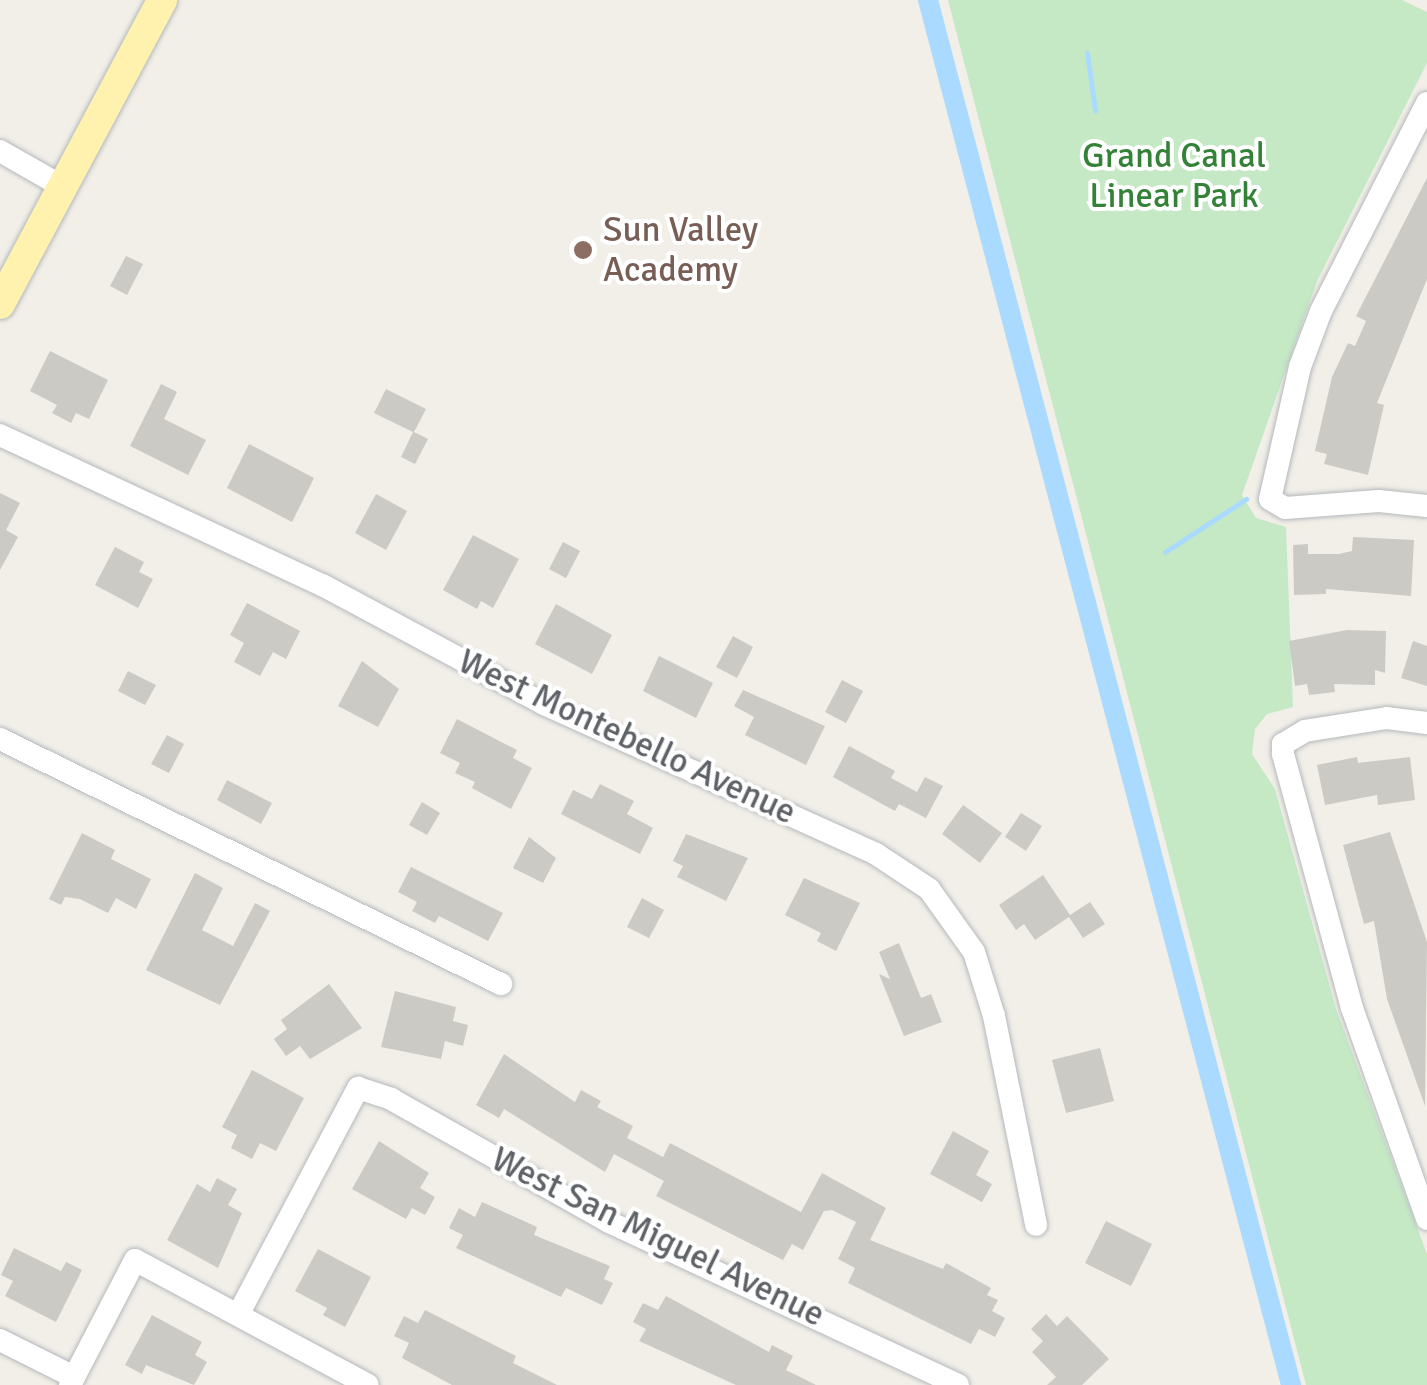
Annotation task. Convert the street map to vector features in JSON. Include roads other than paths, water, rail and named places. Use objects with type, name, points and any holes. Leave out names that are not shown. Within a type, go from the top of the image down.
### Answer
[{"type":"main road","points":[[0,304],[162,0]]},
{"type":"street","points":[[1427,104],[1417,147],[1321,311],[1300,366],[1270,499],[1285,508],[1379,501],[1427,506]]},
{"type":"street","points":[[0,152],[63,186]]},
{"type":"street","name":"West Montebello Avenue","points":[[0,435],[324,586],[544,704],[876,854],[929,890],[974,952],[994,1016],[1036,1225]]},
{"type":"street","points":[[1427,722],[1360,720],[1294,734],[1283,744],[1299,828],[1352,1008],[1427,1219]]},
{"type":"street","points":[[0,739],[501,984]]},
{"type":"street","name":"West San Miguel Avenue","points":[[239,1313],[358,1088],[391,1099],[609,1222],[958,1385]]},
{"type":"street","points":[[0,1340],[72,1381],[135,1260],[368,1385]]},
{"type":"waterway","points":[[928,0],[1291,1385]]},
{"type":"waterway","points":[[1087,53],[1095,110]]},
{"type":"waterway","points":[[1165,552],[1246,499]]},
{"type":"place","name":"Sun Valley Academy","points":[[583,250]]},
{"type":"park label","name":"Grand Canal Linear Park","points":[[1174,176]]}]
